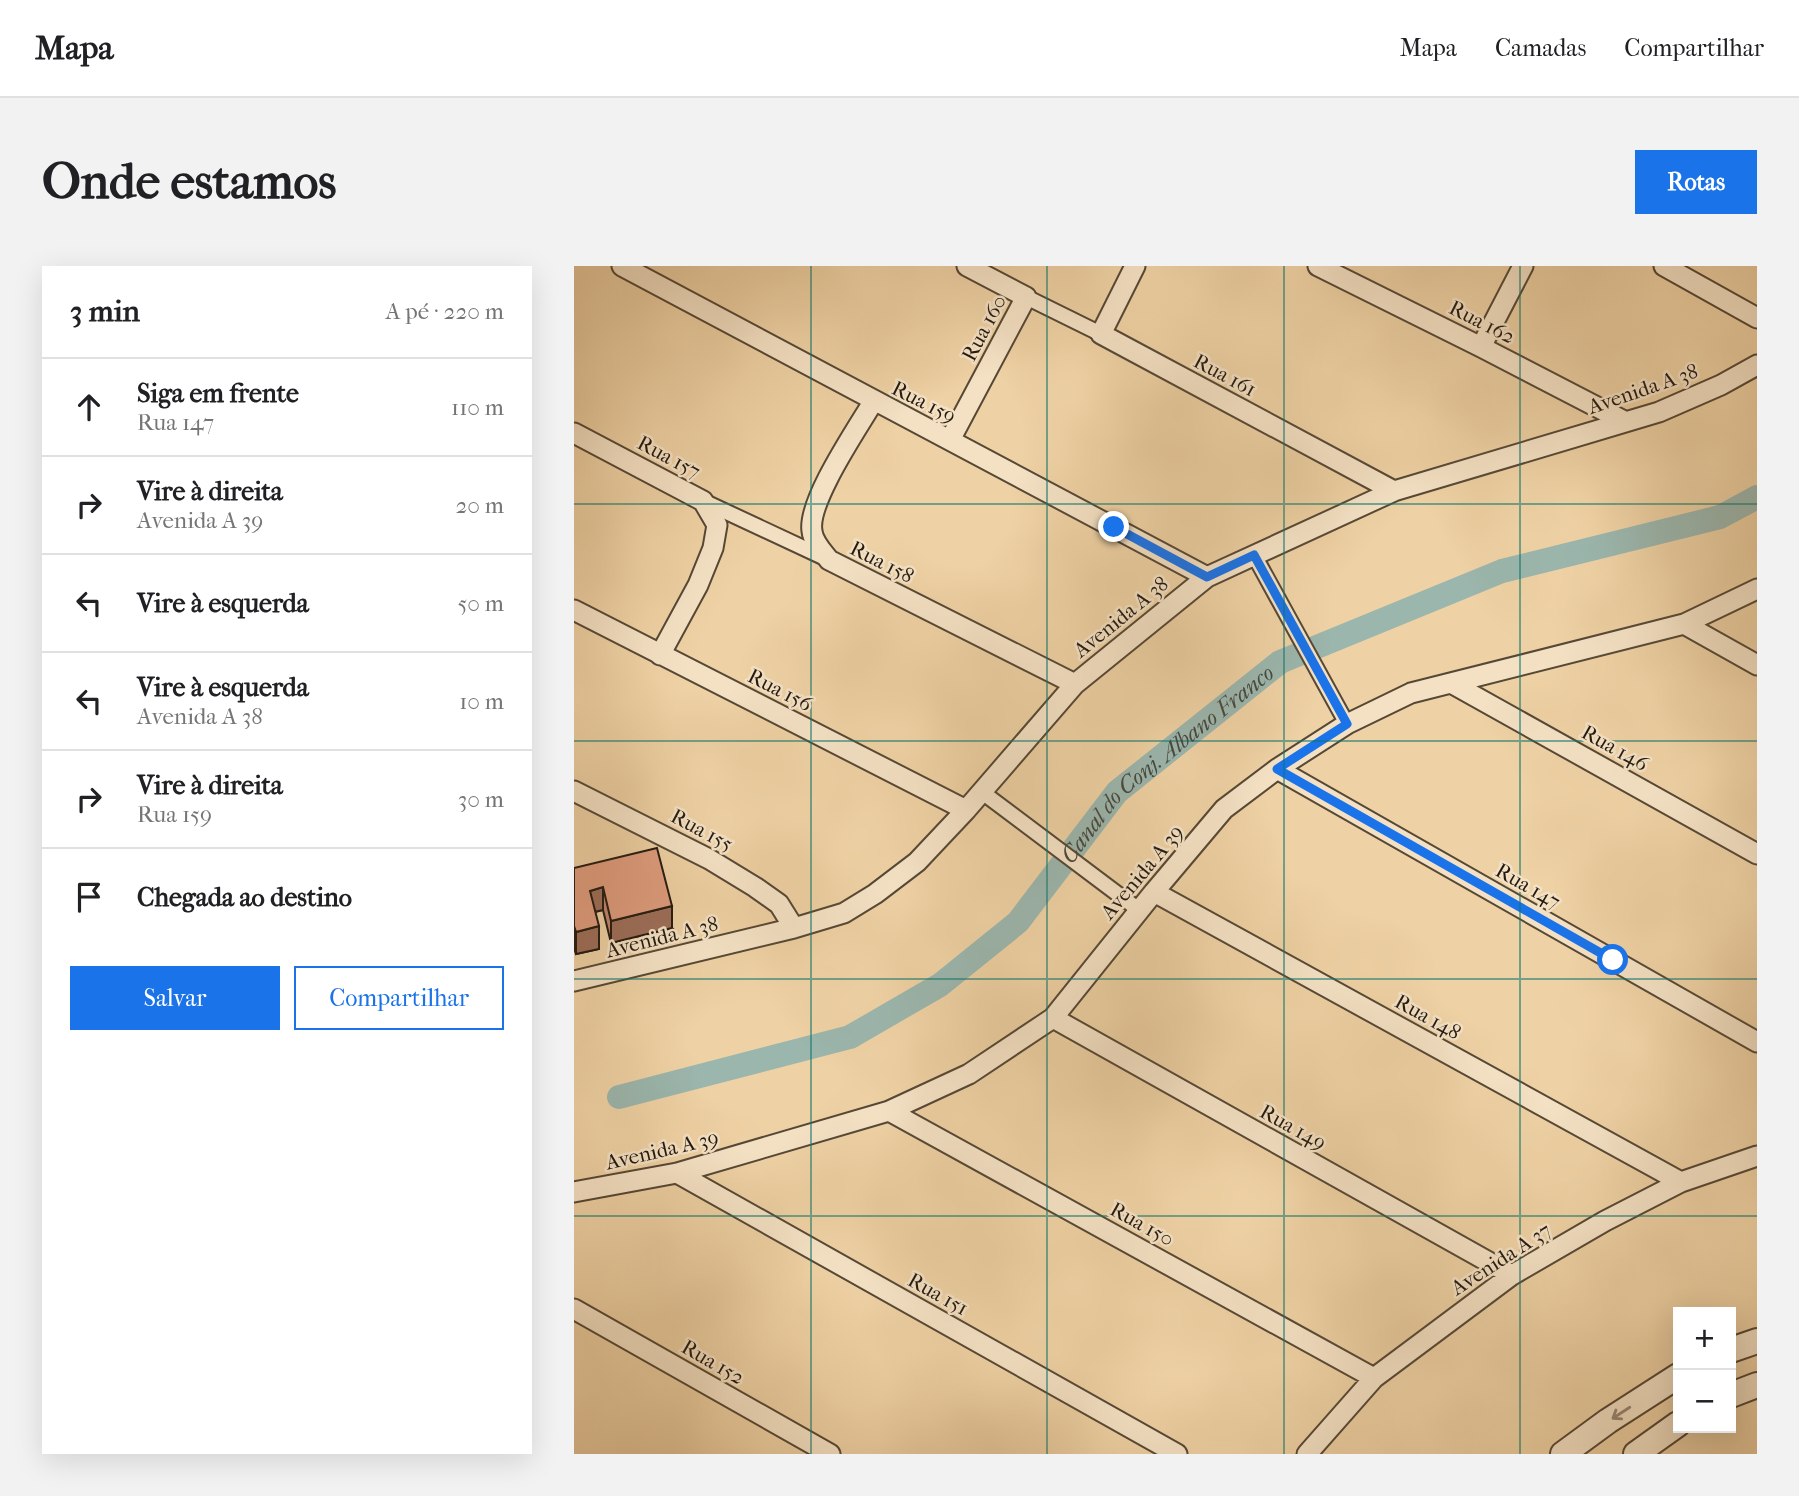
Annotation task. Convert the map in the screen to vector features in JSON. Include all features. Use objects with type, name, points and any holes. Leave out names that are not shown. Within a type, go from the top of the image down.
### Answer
[{"type":"street","name":"Rua 159","points":[[622,266],[1207,577]]},
{"type":"street","name":"Rua 160","points":[[950,440],[1026,297],[967,266]]},
{"type":"street","points":[[1026,297],[1101,334],[1135,266]]},
{"type":"street","name":"Rua 162","points":[[1318,266],[1481,346],[1624,421]]},
{"type":"street","points":[[1481,346],[1523,266]]},
{"type":"street","points":[[1664,266],[1757,318]]},
{"type":"street","name":"Rua 161","points":[[1101,334],[1394,491]]},
{"type":"street","name":"Avenida A 38","points":[[574,981],[794,928],[844,913],[875,894],[917,862],[982,792],[1075,684],[1207,577],[1394,491],[1671,407],[1721,385],[1757,365]]},
{"type":"street","name":"Rua 158","points":[[873,401],[814,509],[812,531],[817,544],[829,560],[1075,684]]},
{"type":"street","name":"Rua 157","points":[[574,433],[702,501],[717,525],[713,548],[698,585],[660,655]]},
{"type":"street","points":[[702,501],[829,560]]},
{"type":"street","points":[[1254,555],[1347,724]]},
{"type":"street","name":"Avenida A 39","points":[[574,1192],[677,1173],[889,1111],[970,1074],[1053,1018],[1139,909],[1224,809],[1277,769],[1347,724],[1411,694],[1684,624],[1757,589]]},
{"type":"street","name":"Rua 156","points":[[574,610],[966,810]]},
{"type":"street","points":[[1684,624],[1757,665]]},
{"type":"street","name":"Rua 146","points":[[1451,683],[1757,854]]},
{"type":"street","name":"Rua 147","points":[[1277,769],[1757,1042]]},
{"type":"street","name":"Rua 155","points":[[574,791],[709,859],[755,887],[779,904],[794,928]]},
{"type":"street","points":[[982,792],[1139,909]]},
{"type":"street","name":"Rua 148","points":[[1154,892],[1681,1182]]},
{"type":"street","name":"Rua 149","points":[[1053,1018],[1511,1275]]},
{"type":"street","name":"Rua 150","points":[[889,1111],[1374,1378]]},
{"type":"street","name":"Avenida A 37","points":[[1307,1454],[1374,1378],[1511,1275],[1605,1221],[1681,1182],[1757,1156]]},
{"type":"street","name":"Rua 151","points":[[677,1173],[1177,1454]]},
{"type":"street","name":"Rua 152","points":[[574,1309],[830,1454]]},
{"type":"street","points":[[1736,1348],[1757,1341]]},
{"type":"street","points":[[1563,1454],[1673,1379]]},
{"type":"street","points":[[1736,1393],[1757,1385]]},
{"type":"street","points":[[1636,1454],[1673,1427]]},
{"type":"building","points":[[657,848],[672,906],[611,921],[603,887],[590,891],[599,926],[576,932],[574,868]]},
{"type":"waterway","name":"Canal do Conj. Albano Franco","points":[[619,1097],[850,1037],[940,985],[1018,922],[1117,792],[1280,662],[1502,571],[1720,517],[1757,497]]},
{"type":"route","points":[[1114,527],[1207,577],[1254,555],[1347,724],[1277,769],[1613,960]]}]
